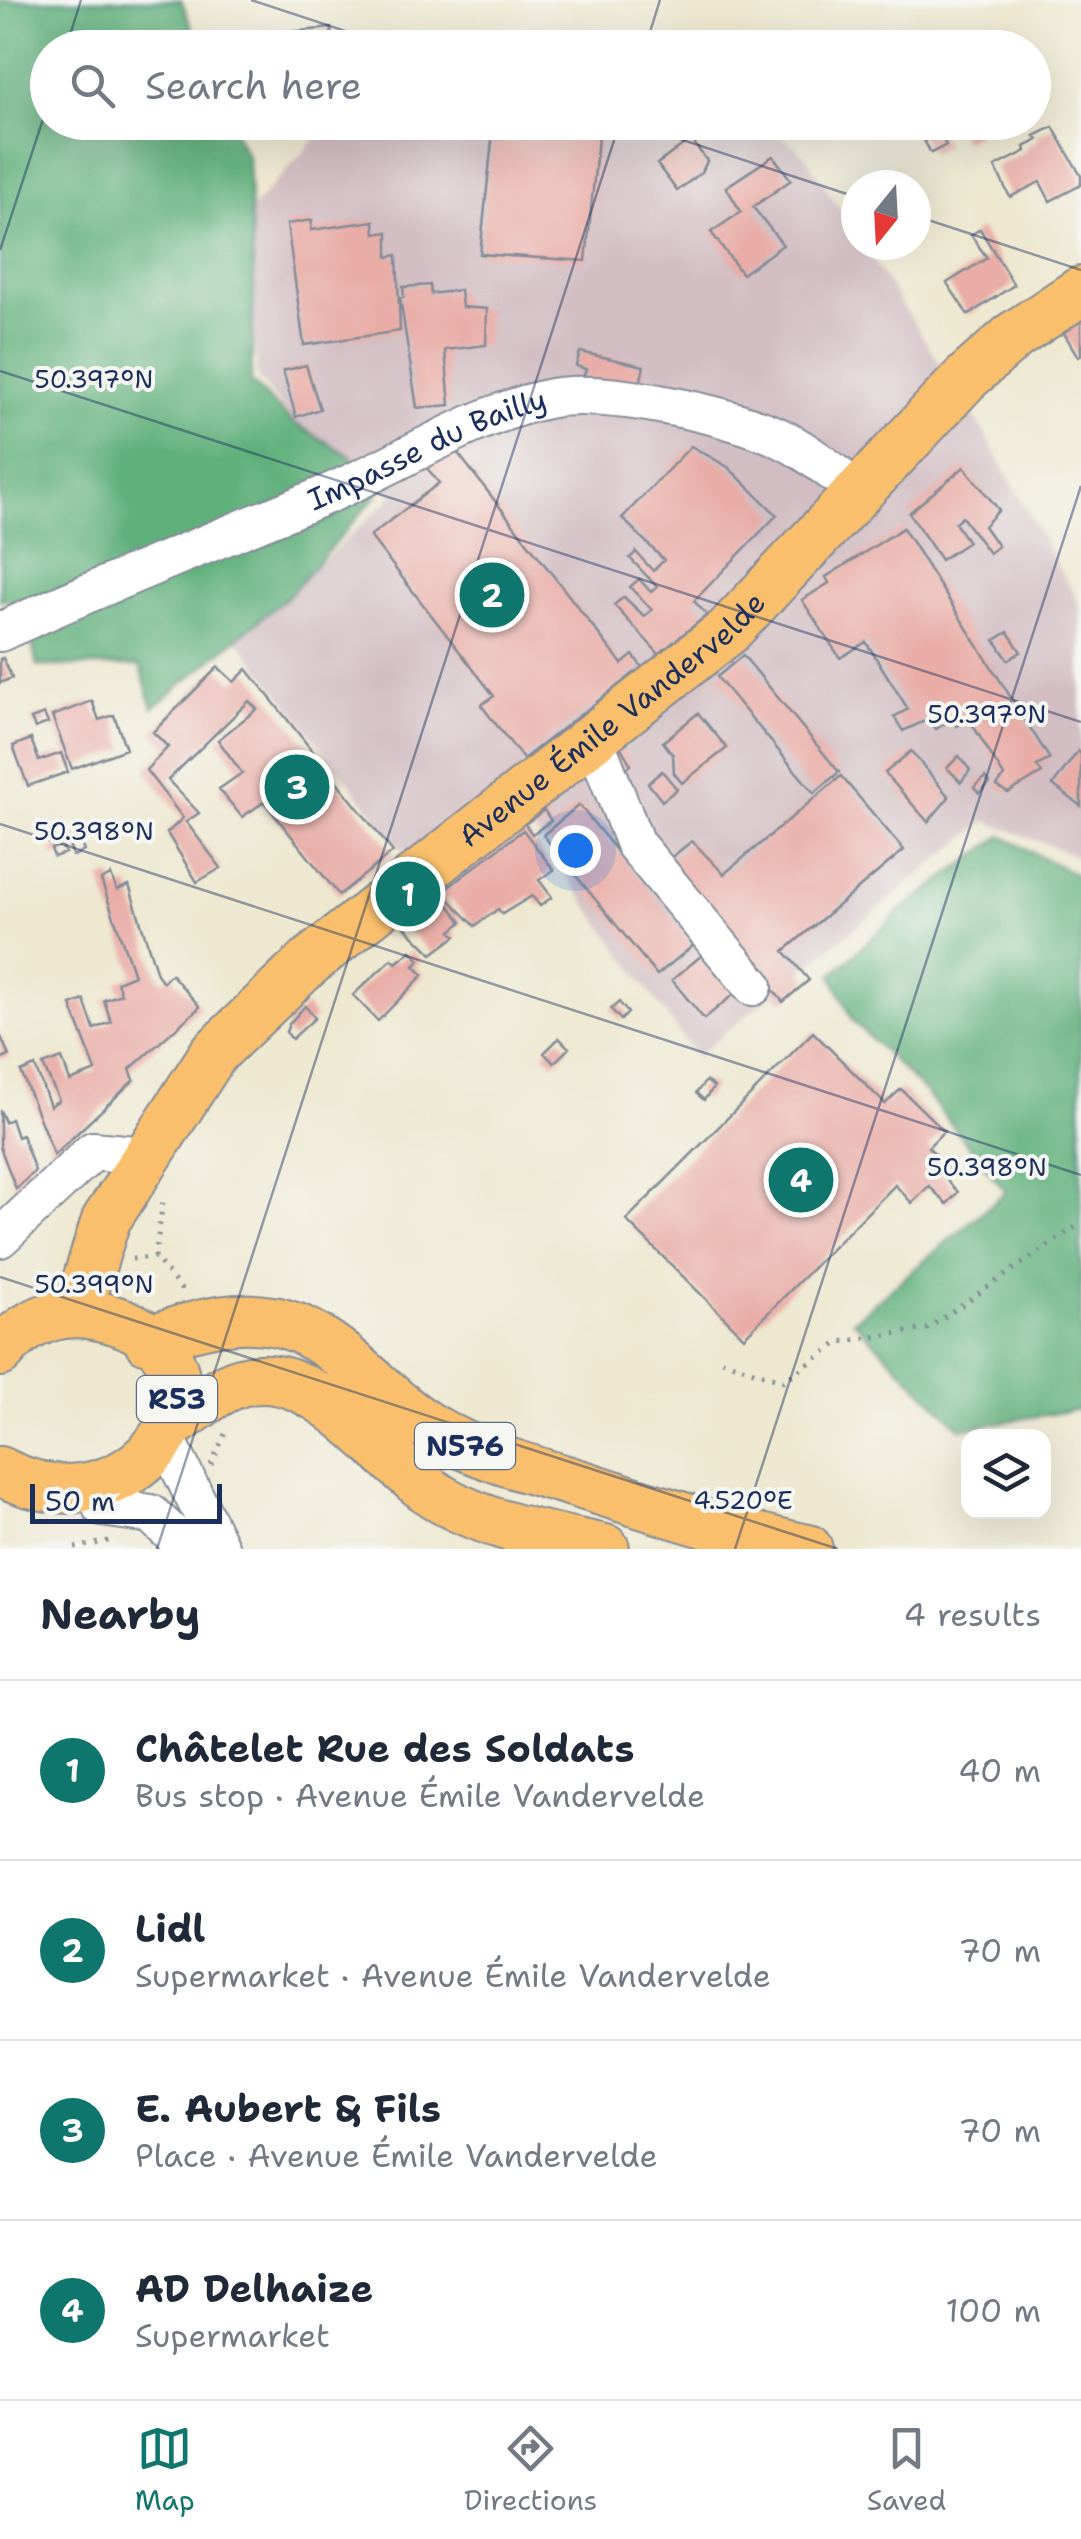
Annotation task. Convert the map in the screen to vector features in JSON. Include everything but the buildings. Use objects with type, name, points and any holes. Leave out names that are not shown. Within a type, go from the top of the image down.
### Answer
[{"type":"main road","name":"Avenue Émile Vandervelde","points":[[77,1312],[106,1220],[214,1053],[308,963],[728,631],[965,380],[1015,335],[1081,292]]},
{"type":"main road","name":"R53","points":[[75,1548],[102,1508],[131,1495],[155,1474],[174,1434],[176,1391],[166,1364],[148,1340],[116,1319],[77,1312]]},
{"type":"main road","points":[[0,1352],[13,1336],[43,1318],[77,1312]]},
{"type":"main road","name":"N576","points":[[148,1340],[200,1322],[233,1319],[296,1328],[336,1350],[428,1427],[494,1459],[693,1522],[808,1549]]},
{"type":"main road","name":"N576","points":[[174,1434],[225,1388],[251,1380],[279,1380],[305,1388],[334,1408],[421,1486],[448,1503],[522,1530],[605,1549]]},
{"type":"main road","points":[[0,1471],[28,1496],[64,1509],[102,1508]]},
{"type":"street","name":"Impasse du Bailly","points":[[0,632],[114,579],[327,495],[481,424],[547,399],[601,396],[706,415],[778,437],[860,492]]},
{"type":"street","points":[[593,737],[635,844],[753,986]]},
{"type":"street","points":[[0,1238],[93,1151],[145,1156]]},
{"type":"street","points":[[174,1434],[220,1549]]},
{"type":"street","points":[[102,1508],[151,1514],[188,1549]]},
{"type":"path","points":[[722,1360],[783,1380],[840,1342],[927,1329],[1081,1223]]},
{"type":"shaded area","points":[[314,140],[787,140],[805,155],[841,211],[841,260],[873,260],[981,427],[1081,607],[1081,858],[986,821],[696,1057],[527,820],[442,901],[237,639],[393,496],[294,423],[257,376],[246,215]]},
{"type":"green space","points":[[0,0],[181,0],[193,30],[30,30],[30,140],[239,140],[248,158],[254,284],[251,382],[292,422],[352,457],[377,495],[288,596],[153,708],[140,666],[37,666],[22,600],[0,600]]},
{"type":"green space","points":[[1002,836],[1081,878],[1081,1409],[961,1429],[853,1321],[1006,1192],[924,1091],[853,1021],[832,975],[904,908]]},
{"type":"place","name":"Lidl","points":[[492,595]]},
{"type":"place","name":"E. Aubert & Fils","points":[[297,787]]},
{"type":"place","name":"Châtelet Rue des Soldats","points":[[408,894]]},
{"type":"place","name":"AD Delhaize","points":[[801,1180]]}]
